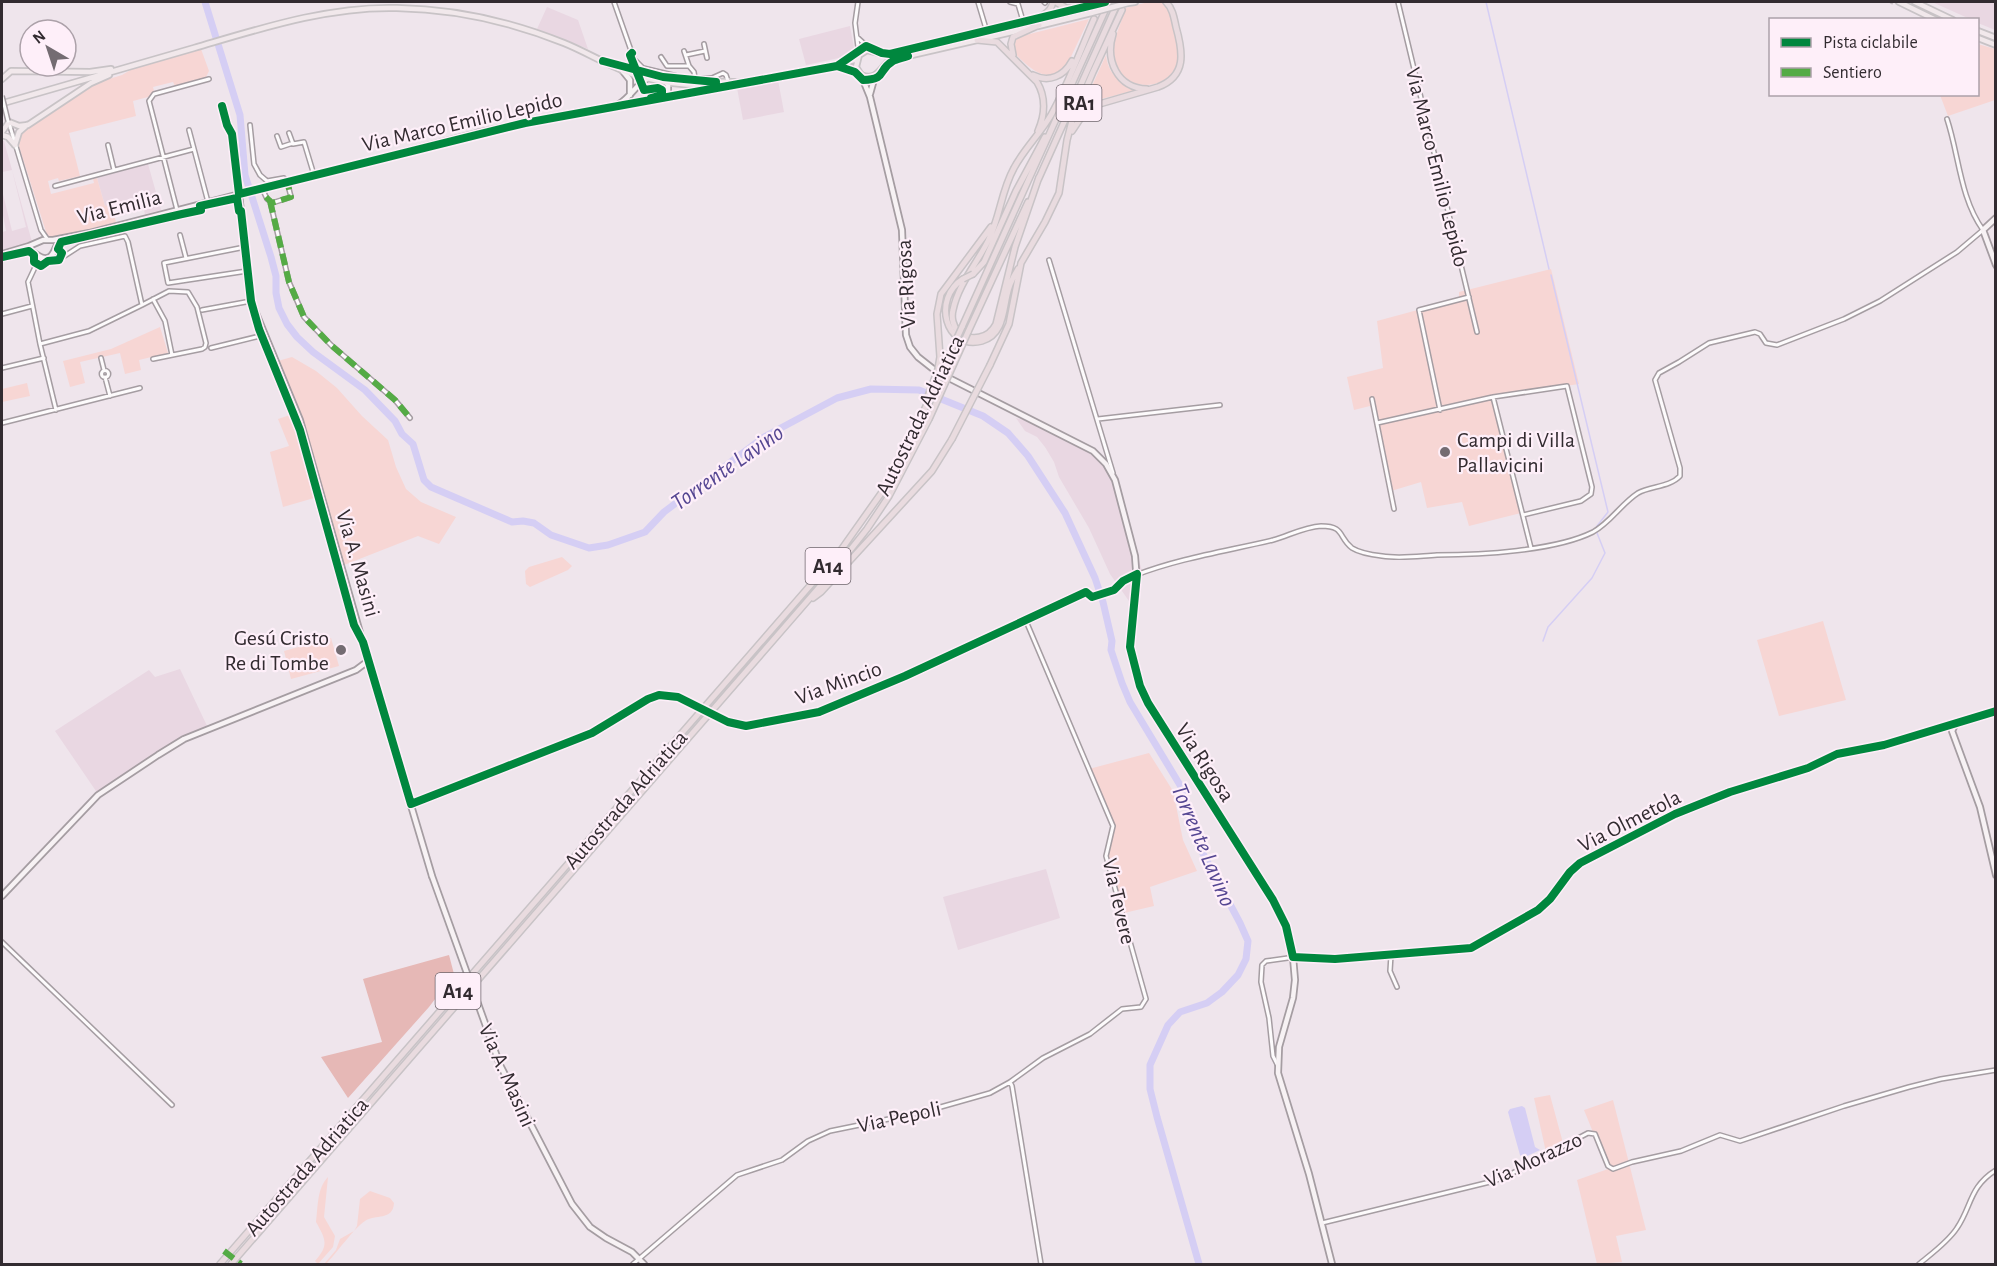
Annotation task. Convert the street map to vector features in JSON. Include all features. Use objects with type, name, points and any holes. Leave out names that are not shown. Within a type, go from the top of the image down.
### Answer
[{"type":"highway","points":[[1023,22],[1049,12],[1054,2],[1066,8],[1078,9]]},
{"type":"highway","name":"RA1","points":[[996,218],[1008,180],[1019,159],[1054,108],[1094,19],[1106,2]]},
{"type":"highway","name":"Autostrada Adriatica","points":[[220,1264],[842,550],[887,485],[922,415],[1061,110],[1106,2]]},
{"type":"highway","name":"Autostrada Adriatica","points":[[231,1264],[807,602],[873,520],[900,477],[929,419],[1118,2]]},
{"type":"highway","name":"RA1","points":[[1021,262],[1061,185],[1067,140],[1081,99],[1127,2]]},
{"type":"highway","points":[[1067,140],[1076,123],[1089,109],[1104,102],[1163,86],[1172,79],[1182,59],[1181,46],[1172,4],[1166,2]]},
{"type":"highway","points":[[1122,10],[1111,39],[1111,62],[1118,75],[1128,84],[1138,88],[1152,89]]},
{"type":"highway","points":[[977,40],[997,42],[1036,77],[1049,78],[1065,71],[1094,19]]},
{"type":"highway","points":[[1013,57],[1011,44],[1013,38],[1039,26]]},
{"type":"highway","points":[[1029,72],[1039,86],[1044,102],[1042,118],[1034,140]]},
{"type":"highway","points":[[1021,262],[1010,286],[1000,326],[991,337],[973,342],[964,340],[952,331],[946,321],[944,311],[951,288],[972,274],[984,262],[1016,191],[1061,110]]},
{"type":"highway","points":[[996,218],[989,240],[964,284],[953,310],[952,320],[956,328],[970,337],[984,336],[992,331],[996,324],[1015,247],[1039,177]]},
{"type":"highway","points":[[922,415],[940,357],[937,314],[941,294],[996,218]]},
{"type":"highway","points":[[807,602],[821,592],[940,460],[990,366],[1009,324],[1021,262]]},
{"type":"main road","points":[[7,102],[239,34],[301,18],[361,9],[434,10],[484,18],[535,32],[646,78],[697,86],[743,82],[837,66],[858,57],[864,51],[871,50],[888,55],[1106,2]]},
{"type":"main road","points":[[837,66],[868,77],[875,76],[890,60],[1039,26],[1127,2],[1135,2]]},
{"type":"main road","points":[[1899,2],[1932,18]]},
{"type":"main road","points":[[1915,2],[1949,18]]},
{"type":"main road","points":[[1979,32],[1995,38]]},
{"type":"main road","points":[[1979,39],[1995,45]]},
{"type":"main road","points":[[879,54],[883,60],[883,67]]},
{"type":"main road","points":[[858,57],[859,73]]},
{"type":"main road","points":[[603,61],[657,76],[685,81],[729,84]]},
{"type":"main road","points":[[2,69],[90,72],[128,67]]},
{"type":"main road","points":[[15,145],[19,132],[28,125],[91,83],[128,67]]},
{"type":"main road","points":[[622,70],[630,80],[632,94],[640,103]]},
{"type":"main road","points":[[2,79],[11,71]]},
{"type":"main road","name":"Via Rigosa","points":[[859,73],[870,97],[902,230],[904,329],[914,352],[937,372],[1094,451],[1106,464],[1115,480],[1135,556],[1137,574],[1130,647],[1144,696],[1273,900],[1286,926],[1293,957],[1295,988],[1281,1038],[1278,1066],[1332,1264]]},
{"type":"main road","points":[[646,78],[657,76],[666,82],[668,91],[665,98]]},
{"type":"main road","name":"Via Rigosa","points":[[870,97],[875,76]]},
{"type":"main road","name":"Via Marco Emilio Lepido","points":[[612,107],[622,103],[646,78]]},
{"type":"main road","name":"Via Marco Emilio Lepido","points":[[240,193],[477,133],[729,84]]},
{"type":"main road","points":[[15,145],[2,133],[9,121],[19,126],[28,125]]},
{"type":"main road","name":"Via Emilia","points":[[2,254],[38,242],[61,239],[240,193]]},
{"type":"main road","name":"Via A. Masini","points":[[240,193],[251,301],[300,420],[432,876],[500,1065],[572,1204],[590,1227],[632,1252],[644,1264]]},
{"type":"main road","points":[[1995,218],[1983,230],[1995,265]]},
{"type":"main road","name":"Via Emilia","points":[[22,249],[47,258],[61,239]]},
{"type":"main road","name":"Via Emilia","points":[[49,240],[54,250]]},
{"type":"main road","points":[[36,253],[38,242]]},
{"type":"main road","points":[[2,896],[98,795],[158,755],[184,739],[356,670],[368,661]]},
{"type":"main road","points":[[356,670],[372,672]]},
{"type":"main road","name":"Via Olmetola","points":[[1956,723],[1995,711]]},
{"type":"main road","points":[[1956,723],[1953,736],[1980,807],[1995,875]]},
{"type":"street","points":[[614,2],[632,53],[640,65],[656,72],[695,78],[712,78],[722,73],[726,75],[729,84]]},
{"type":"street","points":[[858,2],[855,23],[858,57]]},
{"type":"street","points":[[978,2],[987,32]]},
{"type":"street","points":[[1010,2],[1018,4],[1023,22]]},
{"type":"street","name":"Via Marco Emilio Lepido","points":[[1398,2],[1477,332]]},
{"type":"street","points":[[857,36],[871,50]]},
{"type":"street","points":[[704,44],[707,58]]},
{"type":"street","points":[[695,78],[685,53],[705,51]]},
{"type":"street","points":[[661,57],[667,66],[689,66]]},
{"type":"street","points":[[177,210],[149,101],[154,94],[209,79]]},
{"type":"street","points":[[2,96],[41,230],[49,240]]},
{"type":"street","points":[[1493,397],[1531,548],[1570,540],[1597,529],[1634,496],[1642,491],[1672,482],[1680,476],[1680,468],[1655,380],[1657,375],[1709,343],[1755,332],[1769,344],[1784,343],[1844,319],[1880,301],[1958,252],[1983,230],[1974,214],[1963,183],[1947,119]]},
{"type":"street","points":[[250,125],[250,148],[254,164],[260,175],[267,181],[283,178],[287,181],[291,197],[272,203],[270,201]]},
{"type":"street","points":[[189,130],[208,202]]},
{"type":"street","points":[[290,133],[292,143]]},
{"type":"street","points":[[277,136],[281,147],[304,142],[314,175]]},
{"type":"street","points":[[108,145],[114,170]]},
{"type":"street","points":[[55,186],[194,149]]},
{"type":"street","points":[[262,188],[270,201],[293,294],[304,316],[313,328],[394,400],[410,418]]},
{"type":"street","points":[[38,242],[41,230]]},
{"type":"street","points":[[37,263],[47,258],[65,256],[80,246],[125,236],[142,305]]},
{"type":"street","points":[[180,236],[186,258]]},
{"type":"street","points":[[169,291],[165,263],[245,247]]},
{"type":"street","points":[[54,250],[60,256]]},
{"type":"street","points":[[36,253],[37,263],[28,280],[56,410]]},
{"type":"street","points":[[1049,260],[1115,480]]},
{"type":"street","points":[[168,284],[247,271]]},
{"type":"street","points":[[40,344],[89,330],[169,291],[188,292],[197,307],[206,347],[153,359]]},
{"type":"street","points":[[1440,410],[1419,310],[1470,297]]},
{"type":"street","points":[[153,299],[165,321],[172,355]]},
{"type":"street","points":[[202,310],[251,301]]},
{"type":"street","points":[[2,314],[32,306]]},
{"type":"street","points":[[211,348],[264,335]]},
{"type":"street","points":[[2,368],[44,358]]},
{"type":"street","points":[[101,358],[104,370],[101,374],[105,377],[110,396]]},
{"type":"street","points":[[1377,423],[1493,397],[1563,386],[1569,389],[1592,487],[1590,494],[1581,501],[1523,515]]},
{"type":"street","points":[[2,423],[140,388]]},
{"type":"street","points":[[1372,399],[1394,509]]},
{"type":"street","points":[[1098,419],[1220,405]]},
{"type":"street","name":"Via Mincio","points":[[411,804],[592,732],[648,699],[667,695],[737,725],[752,726],[819,712],[1026,621],[1086,592],[1092,597],[1110,591],[1137,574],[1211,552],[1249,546],[1320,526],[1341,531],[1350,546],[1365,553],[1384,557],[1461,556],[1531,548]]},
{"type":"street","name":"Via Tevere","points":[[1010,1082],[1043,1058],[1090,1034],[1122,1009],[1141,1007],[1146,999],[1106,855],[1113,826],[1026,621]]},
{"type":"street","name":"Via Olmetola","points":[[1263,964],[1268,960],[1293,957],[1335,959],[1474,947],[1542,907],[1580,863],[1675,814],[1730,792],[1808,768],[1837,754],[1884,745],[1956,723]]},
{"type":"street","points":[[2,942],[172,1105]]},
{"type":"street","points":[[1391,955],[1390,971],[1397,987]]},
{"type":"street","name":"Via Rigosa","points":[[1263,964],[1261,982],[1269,1018],[1272,1053],[1278,1066]]},
{"type":"street","name":"Via Morazzo","points":[[1322,1223],[1507,1176],[1588,1133],[1595,1134],[1608,1166],[1613,1169],[1632,1162],[1681,1151],[1720,1135],[1740,1142],[1909,1087],[1995,1070]]},
{"type":"street","points":[[1010,1082],[1041,1264]]},
{"type":"street","name":"Via Pepoli","points":[[633,1264],[732,1179],[782,1160],[807,1141],[831,1131],[955,1104],[990,1093],[1010,1082]]},
{"type":"street","points":[[1919,1264],[1957,1228],[1971,1195],[1995,1170]]},
{"type":"shaded area","points":[[1148,2],[1165,4],[1175,30],[1179,52],[1174,70],[1167,78],[1146,85],[1125,78],[1117,69],[1113,51],[1125,8]]},
{"type":"shaded area","points":[[1932,2],[1995,2],[1995,30],[1979,23],[1979,18],[1968,18]]},
{"type":"shaded area","points":[[547,7],[578,20],[588,49],[537,29]]},
{"type":"shaded area","points":[[1089,19],[1067,65],[1060,72],[1052,75],[1038,73],[1013,52],[1013,44],[1018,37]]},
{"type":"shaded area","points":[[850,26],[853,55],[806,65],[799,39]]},
{"type":"shaded area","points":[[1979,44],[1995,49],[1995,100],[1948,116],[1940,96],[1979,96]]},
{"type":"shaded area","points":[[201,49],[209,71],[206,77],[175,86],[173,82],[153,87],[154,91],[148,97],[133,101],[136,116],[69,133],[80,176],[48,181],[51,194],[94,183],[93,179],[97,178],[105,206],[111,204],[116,222],[71,235],[53,237],[47,235],[18,143],[21,132],[96,83],[122,75],[134,68]]},
{"type":"shaded area","points":[[1106,55],[1112,73],[1136,90],[1101,99],[1081,110]]},
{"type":"shaded area","points":[[778,80],[784,112],[743,120],[737,88]]},
{"type":"shaded area","points":[[2,141],[4,141],[32,242],[2,250],[2,232],[6,231],[2,210],[2,190],[12,231],[26,227],[12,170],[2,172]]},
{"type":"shaded area","points":[[148,164],[161,210],[145,214],[140,196],[105,206],[97,178]]},
{"type":"shaded area","points":[[1551,269],[1579,384],[1493,397],[1521,513],[1469,526],[1462,502],[1427,508],[1421,482],[1391,491],[1378,423],[1370,406],[1354,410],[1347,377],[1383,368],[1377,321],[1459,297],[1459,292]]},
{"type":"shaded area","points":[[160,327],[168,353],[139,360],[141,370],[125,374],[120,353],[80,362],[85,383],[70,387],[63,361],[111,349]]},
{"type":"shaded area","points":[[292,357],[316,371],[337,388],[388,440],[396,467],[406,489],[421,502],[456,517],[439,544],[418,536],[339,567],[321,496],[283,507],[270,452],[289,446],[278,419],[293,414],[278,361]]},
{"type":"shaded area","points":[[27,383],[30,396],[2,402],[2,389]]},
{"type":"shaded area","points":[[1016,418],[1042,425],[1095,453],[1114,476],[1143,574],[1136,611],[1110,574],[1089,528],[1059,477],[1054,462],[1045,447],[1037,437],[1025,431]]},
{"type":"shaded area","points":[[562,557],[572,566],[568,570],[530,587],[526,584],[525,571],[529,567]]},
{"type":"shaded area","points":[[1823,621],[1846,700],[1779,716],[1757,640]]},
{"type":"shaded area","points":[[331,638],[339,666],[291,679],[284,651]]},
{"type":"shaded area","points":[[180,669],[209,730],[183,740],[98,794],[55,731],[149,670],[155,677]]},
{"type":"shaded area","points":[[1149,753],[1173,791],[1183,840],[1197,871],[1150,887],[1154,906],[1124,913],[1106,854],[1113,826],[1089,769]]},
{"type":"shaded area","points":[[1046,869],[1060,918],[958,950],[943,897]]},
{"type":"shaded area","points":[[449,955],[454,974],[429,1007],[348,1098],[321,1057],[382,1042],[363,979]]},
{"type":"shaded area","points":[[1550,1095],[1563,1143],[1546,1152],[1534,1098]]},
{"type":"shaded area","points":[[1613,1100],[1646,1230],[1616,1236],[1622,1262],[1597,1264],[1577,1180],[1608,1169],[1584,1110]]},
{"type":"shaded area","points":[[1522,1106],[1525,1108],[1535,1147],[1540,1150],[1523,1158],[1520,1155],[1508,1112],[1510,1109]]},
{"type":"shaded area","points":[[328,1177],[324,1217],[335,1236],[333,1247],[318,1264],[315,1261],[322,1251],[324,1242],[316,1222],[318,1204],[324,1181]]},
{"type":"shaded area","points":[[370,1191],[390,1198],[394,1203],[393,1209],[387,1215],[369,1219],[354,1231],[357,1226],[360,1199]]},
{"type":"shaded area","points":[[354,1231],[324,1264],[336,1250],[340,1239]]},
{"type":"waterway","name":"Torrente Lavino","points":[[205,2],[240,115],[245,175],[276,276],[279,308],[297,337],[313,352],[365,390],[395,421],[402,434],[413,444],[424,480],[431,487],[512,522],[534,523],[551,535],[589,548],[608,545],[645,532],[664,512],[764,437],[837,398],[871,389],[919,390],[983,416],[1008,433],[1028,456],[1065,513],[1095,578],[1112,641],[1111,650],[1130,702],[1183,790],[1200,848],[1248,941],[1246,959],[1238,975],[1222,992],[1207,1003],[1180,1012],[1168,1025],[1150,1065],[1150,1089],[1199,1264]]},
{"type":"waterway","points":[[1486,2],[1549,269]]},
{"type":"waterway","points":[[1543,641],[1548,627],[1592,578],[1605,553],[1597,533],[1597,526],[1608,512],[1551,275]]},
{"type":"marked path","points":[[266,197],[272,203],[291,197],[287,181]]},
{"type":"marked path","points":[[270,201],[289,282],[304,317],[331,345],[395,400],[410,418]]},
{"type":"marked path","points":[[224,1251],[241,1264]]},
{"type":"cycle path","points":[[222,106],[232,134],[239,194],[525,123],[837,66],[866,46],[890,54],[1105,2]]},
{"type":"cycle path","points":[[632,53],[630,55],[644,90],[658,88],[662,90],[662,95],[651,98]]},
{"type":"cycle path","points":[[837,66],[855,72],[863,80],[871,79],[879,76],[888,64],[908,56]]},
{"type":"cycle path","points":[[603,61],[663,77],[716,82]]},
{"type":"cycle path","points":[[2,257],[29,251],[34,255],[34,262],[41,266],[48,261],[59,260],[62,253],[58,249],[61,242],[201,210],[200,206],[237,198],[239,211],[241,211],[251,301],[259,329],[300,430],[354,625],[363,642],[411,804],[592,733],[648,699],[659,695],[678,697],[728,722],[746,726],[819,712],[905,676],[1086,592],[1092,597],[1114,590],[1123,581],[1137,574],[1130,647],[1140,686],[1148,703],[1273,900],[1286,926],[1293,957],[1335,959],[1471,948],[1538,910],[1580,863],[1675,814],[1730,792],[1808,768],[1837,754],[1884,745],[1996,711]]},
{"type":"place","name":"Campi di Villa Pallavicini","points":[[1445,452]]},
{"type":"place","name":"Gesú Cristo Re di Tombe","points":[[341,650]]}]
